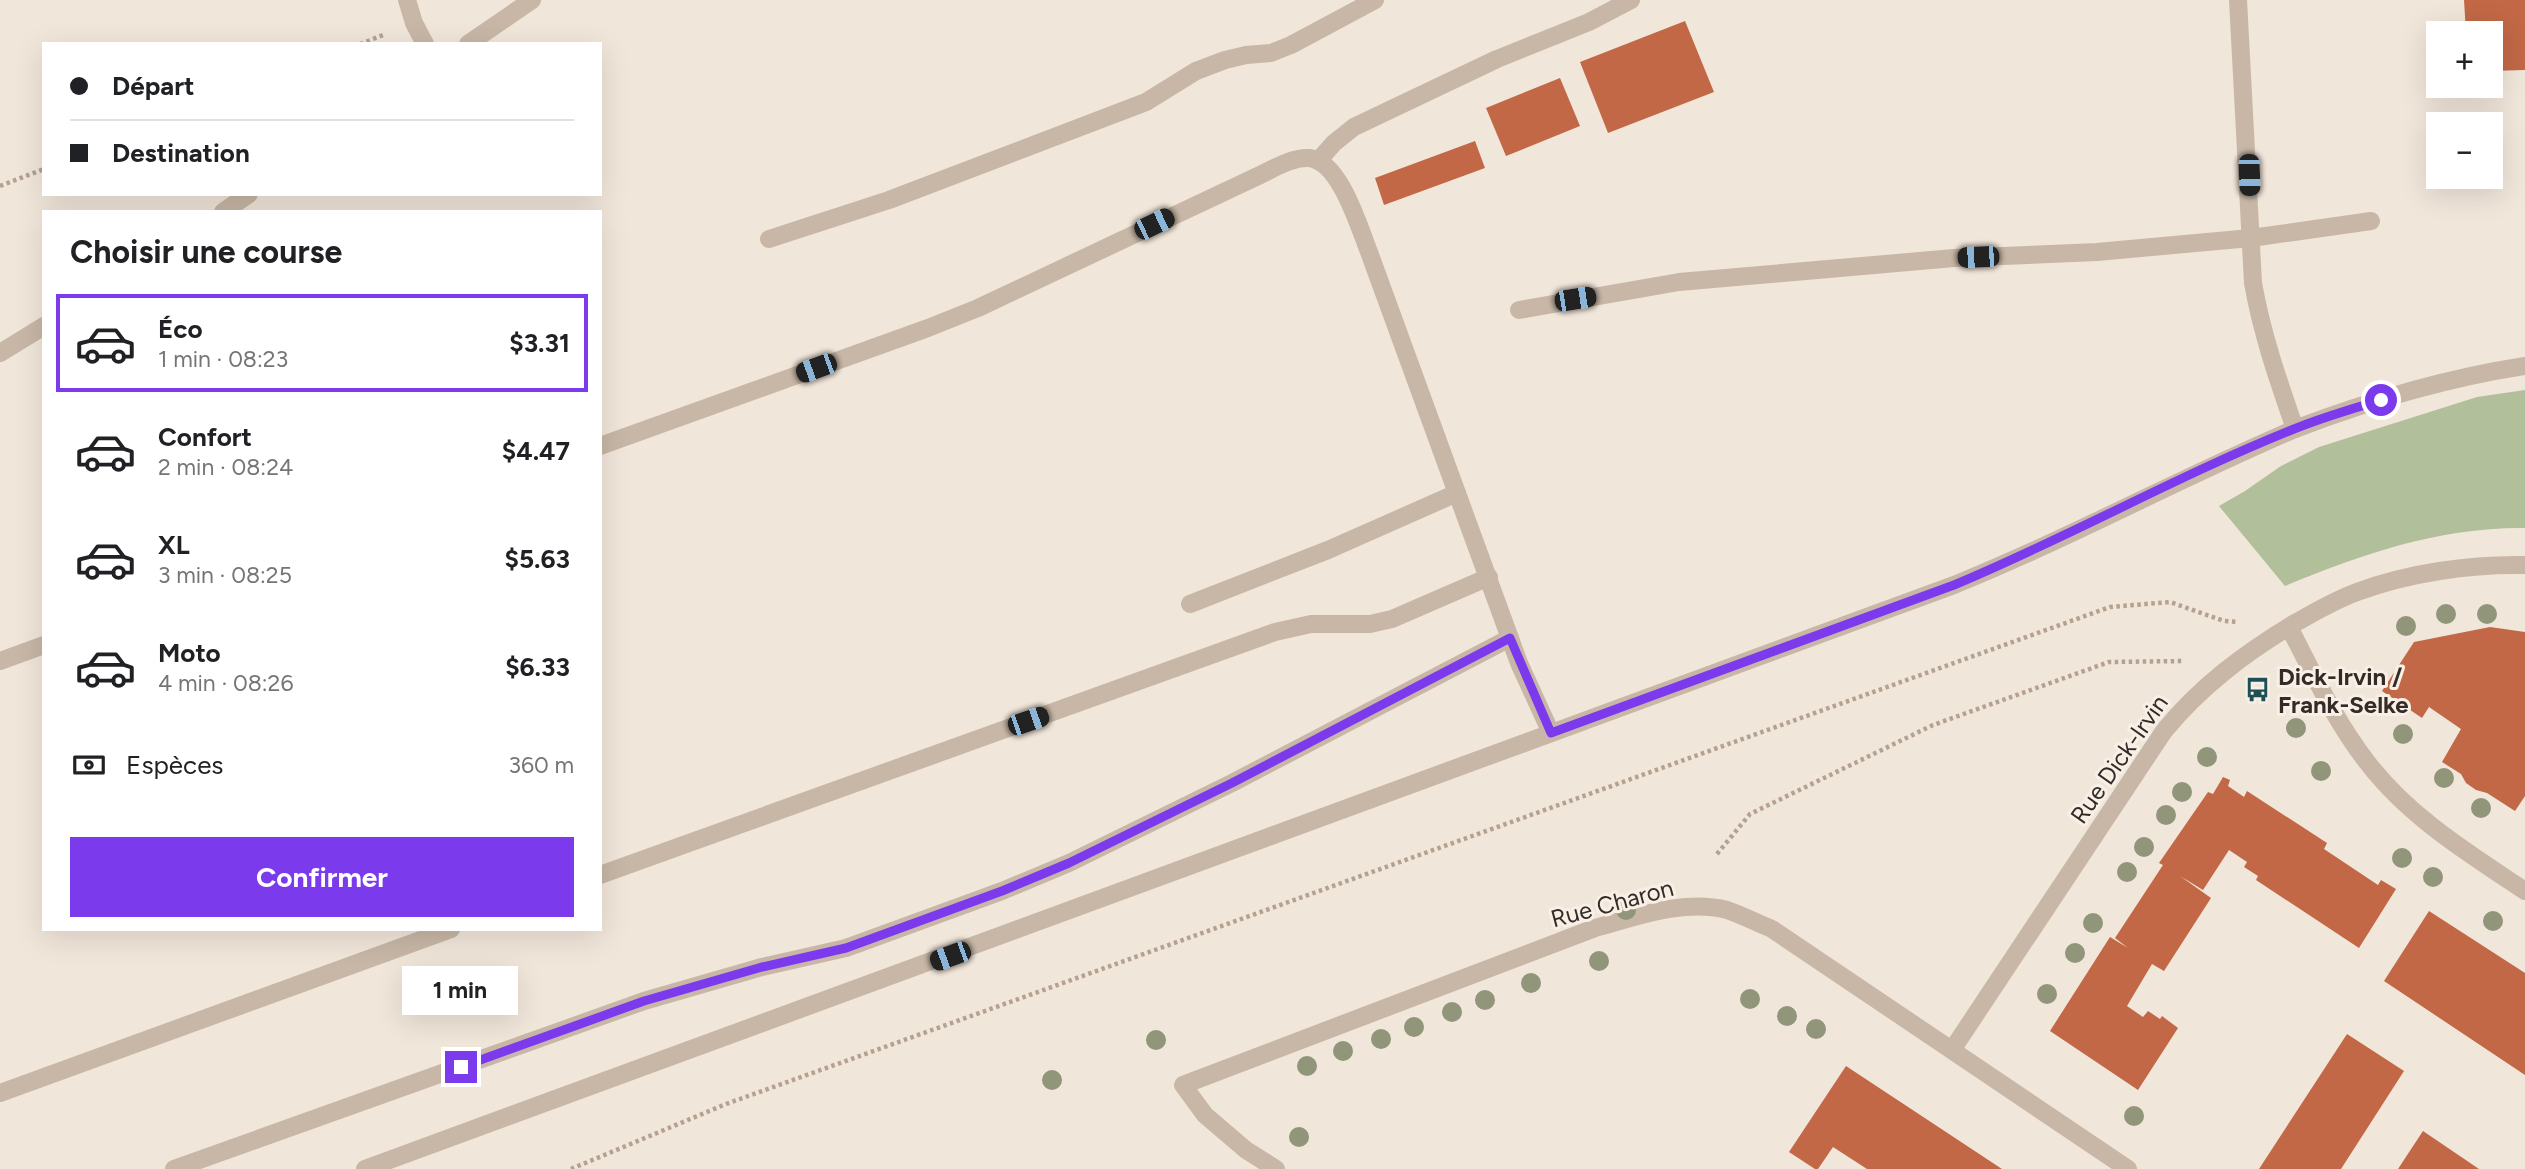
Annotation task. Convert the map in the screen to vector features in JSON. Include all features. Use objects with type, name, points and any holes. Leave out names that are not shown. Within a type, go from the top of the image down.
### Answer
[{"type":"street","points":[[407,0],[414,23],[424,42]]},
{"type":"street","points":[[471,42],[532,0]]},
{"type":"street","points":[[769,239],[889,200],[1146,102],[1196,71],[1225,60],[1271,53],[1375,0]]},
{"type":"street","points":[[1318,161],[1334,143],[1354,127],[1497,59],[1589,22],[1631,0]]},
{"type":"street","points":[[2238,0],[2253,284],[2261,326],[2295,429]]},
{"type":"street","points":[[602,445],[928,328],[978,308],[1282,165],[1304,158],[1318,161],[1338,180],[1369,251],[1510,638],[1551,733]]},
{"type":"street","points":[[226,210],[246,196]]},
{"type":"street","points":[[1519,310],[1679,282],[1955,258],[2097,252],[2251,238],[2371,221]]},
{"type":"street","points":[[0,353],[42,327]]},
{"type":"street","points":[[365,1169],[1965,581],[2218,462],[2295,429],[2450,381],[2525,366]]},
{"type":"street","points":[[1190,604],[1328,550],[1457,493]]},
{"type":"street","name":"Rue Dick-Irvin","points":[[1952,1050],[2164,731],[2185,705],[2225,669],[2289,627],[2356,592],[2388,582],[2460,569],[2525,565]]},
{"type":"street","points":[[602,874],[1275,632],[1311,624],[1370,624],[1392,619],[1489,577]]},
{"type":"street","points":[[2289,627],[2339,721],[2367,764],[2437,831],[2525,891]]},
{"type":"street","points":[[174,1169],[644,1001],[749,970],[846,948],[1002,891],[1069,863],[1232,783],[1510,638]]},
{"type":"street","points":[[0,661],[42,646]]},
{"type":"street","name":"Rue Charon","points":[[1276,1169],[1246,1150],[1205,1115],[1182,1085],[1595,928],[1654,912],[1696,906],[1727,911],[1772,929],[2128,1169]]},
{"type":"street","points":[[0,1093],[446,931]]},
{"type":"path","points":[[0,186],[42,170]]},
{"type":"path","points":[[571,1169],[726,1104],[2110,607],[2170,602],[2224,621],[2289,627]]},
{"type":"path","points":[[1717,854],[1750,814],[1933,725],[2109,662],[2183,661]]},
{"type":"green space","points":[[2525,390],[2525,528],[2432,537],[2372,553],[2285,586],[2219,506],[2281,466],[2319,447],[2477,397]]},
{"type":"building","points":[[2464,0],[2525,0],[2525,70],[2503,71],[2503,21],[2465,21]]},
{"type":"building","points":[[1685,21],[1714,92],[1608,133],[1580,62]]},
{"type":"building","points":[[1560,78],[1580,126],[1506,156],[1486,108]]},
{"type":"building","points":[[1475,141],[1485,168],[1384,205],[1375,178]]},
{"type":"building","points":[[2490,627],[2525,632],[2525,796],[2515,811],[2487,793],[2476,790],[2466,783],[2461,774],[2442,762],[2461,729],[2429,707],[2422,718],[2382,691],[2414,642]]},
{"type":"building","points":[[2223,777],[2230,780],[2228,786],[2244,797],[2247,791],[2327,843],[2324,849],[2378,885],[2381,880],[2396,889],[2359,948],[2256,880],[2258,876],[2244,867],[2247,862],[2229,850],[2203,890],[2180,876],[2211,898],[2164,971],[2152,964],[2127,1006],[2143,1017],[2148,1011],[2160,1019],[2162,1016],[2178,1028],[2138,1090],[2050,1031],[2110,937],[2128,948],[2115,938],[2163,865],[2159,863],[2208,792],[2213,794]]},
{"type":"building","points":[[2429,911],[2525,973],[2525,1075],[2384,981]]},
{"type":"building","points":[[2347,1034],[2404,1071],[2341,1169],[2259,1169]]},
{"type":"building","points":[[1846,1066],[2002,1169],[1867,1169],[1833,1147],[1818,1169],[1815,1169],[1789,1152]]},
{"type":"building","points":[[2423,1131],[2479,1169],[2398,1169]]},
{"type":"place","name":"Dick-Irvin / Frank-Selke","points":[[2258,690]]},
{"type":"route","points":[[461,1067],[644,1001],[762,967],[846,948],[1002,891],[1069,863],[1232,783],[1510,638],[1551,733],[1954,585],[2006,564],[2218,462],[2326,417],[2381,400]]}]
